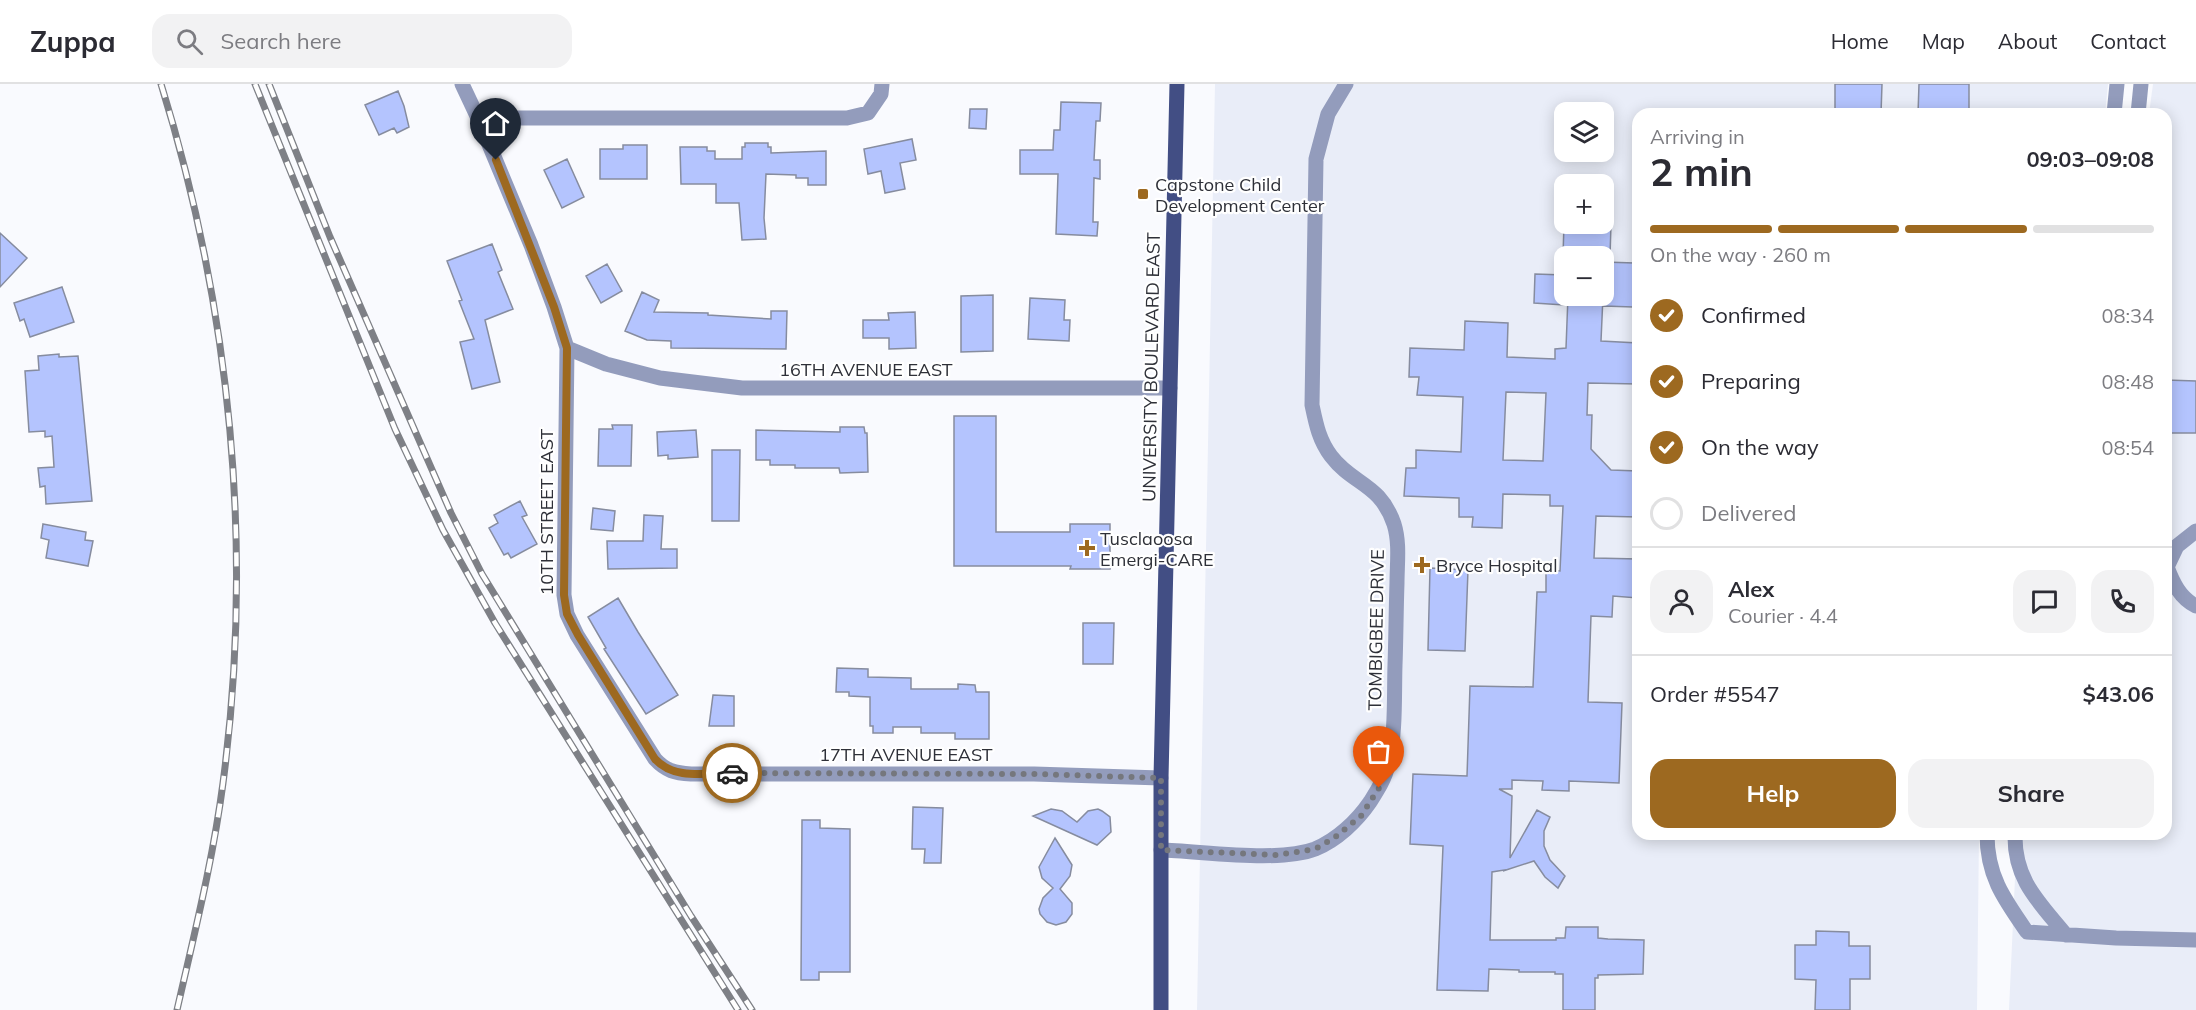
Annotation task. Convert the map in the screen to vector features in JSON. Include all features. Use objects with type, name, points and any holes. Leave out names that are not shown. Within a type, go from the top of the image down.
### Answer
[{"type":"main road","name":"UNIVERSITY BOULEVARD EAST","points":[[1161,1010],[1161,778],[1178,84]]},
{"type":"street","name":"10TH STREET EAST","points":[[462,84],[531,244],[567,348],[564,571],[567,614],[655,759]]},
{"type":"street","points":[[478,118],[847,118],[868,113],[881,93],[882,84]]},
{"type":"street","name":"TOMBIGBEE DRIVE","points":[[1161,850],[1277,855],[1315,849],[1334,838],[1361,816],[1379,788],[1388,767],[1392,734],[1398,546],[1394,525],[1384,501],[1366,484],[1348,474],[1331,457],[1319,437],[1312,405],[1316,159],[1328,114],[1346,84]]},
{"type":"street","points":[[2115,108],[2117,84]]},
{"type":"street","points":[[2139,108],[2141,84]]},
{"type":"street","name":"16TH AVENUE EAST","points":[[567,348],[606,364],[660,378],[742,388],[1170,388]]},
{"type":"street","points":[[2172,556],[2177,546],[2196,531]]},
{"type":"street","points":[[2172,580],[2176,588],[2196,606]]},
{"type":"street","name":"17TH AVENUE EAST","points":[[655,759],[671,771],[691,774],[1034,774],[1161,778]]},
{"type":"street","points":[[1987,840],[1992,874],[2001,894],[2027,932],[2196,940]]},
{"type":"street","points":[[2016,840],[2018,859],[2027,887],[2066,935]]},
{"type":"shaded area","name":"Bryce Hospital","points":[[1215,84],[2108,84],[2106,108],[1632,108],[1632,840],[1979,840],[1977,1010],[1197,1010]]},
{"type":"shaded area","points":[[2153,84],[2196,84],[2196,1010],[2009,1010],[2017,840],[2172,840],[2172,108],[2150,108]]},
{"type":"building","points":[[1835,84],[1882,84],[1881,108],[1835,108]]},
{"type":"building","points":[[1919,84],[1969,84],[1969,108],[1918,108]]},
{"type":"building","points":[[398,91],[409,127],[397,133],[394,128],[379,135],[365,105]]},
{"type":"building","points":[[1061,102],[1101,103],[1100,121],[1096,121],[1094,160],[1100,160],[1100,179],[1094,178],[1093,222],[1098,222],[1097,236],[1056,234],[1058,174],[1020,174],[1020,150],[1053,150],[1054,130],[1060,130]]},
{"type":"building","points":[[970,109],[987,109],[986,129],[969,128]]},
{"type":"building","points":[[912,139],[916,160],[900,163],[905,189],[885,193],[881,171],[868,174],[864,149]]},
{"type":"building","points":[[745,143],[768,143],[771,153],[826,151],[826,185],[808,185],[808,178],[796,178],[796,175],[766,174],[764,218],[766,239],[742,240],[739,203],[716,203],[716,184],[681,184],[680,147],[707,147],[707,151],[715,151],[715,159],[742,159],[742,147],[745,147]]},
{"type":"building","points":[[623,145],[647,145],[647,179],[600,179],[600,149],[623,149]]},
{"type":"building","points":[[567,159],[584,197],[562,208],[544,170]]},
{"type":"building","points":[[0,233],[27,258],[0,287]]},
{"type":"building","points":[[1564,234],[1611,234],[1610,246],[1563,246]]},
{"type":"building","points":[[492,244],[502,270],[498,272],[513,309],[485,320],[500,382],[472,389],[460,342],[474,339],[447,261]]},
{"type":"building","points":[[1614,262],[1632,263],[1632,307],[1604,306],[1614,306]]},
{"type":"building","points":[[607,264],[622,291],[601,303],[586,276]]},
{"type":"building","points":[[1535,274],[1554,275],[1554,304],[1534,303]]},
{"type":"building","points":[[62,287],[74,322],[30,337],[24,319],[20,321],[14,303]]},
{"type":"building","points":[[642,292],[659,300],[654,312],[708,313],[708,315],[771,319],[771,311],[787,311],[786,349],[671,348],[671,341],[647,340],[625,331]]},
{"type":"building","points":[[993,295],[993,351],[961,352],[961,296]]},
{"type":"building","points":[[1030,298],[1065,300],[1064,320],[1070,320],[1069,341],[1028,339]]},
{"type":"building","points":[[1568,306],[1603,306],[1601,341],[1632,343],[1632,384],[1588,383],[1587,415],[1592,415],[1591,449],[1611,470],[1632,471],[1632,517],[1596,516],[1594,558],[1632,559],[1632,598],[1613,596],[1612,617],[1591,616],[1588,702],[1622,703],[1619,783],[1569,781],[1569,791],[1542,790],[1543,781],[1512,780],[1512,789],[1499,789],[1512,796],[1510,858],[1537,810],[1550,817],[1544,831],[1544,846],[1550,860],[1565,876],[1558,888],[1545,877],[1534,861],[1503,871],[1492,872],[1490,940],[1556,940],[1556,938],[1565,938],[1566,927],[1598,927],[1598,938],[1644,940],[1643,974],[1598,975],[1598,978],[1595,978],[1595,1010],[1563,1010],[1563,974],[1555,974],[1555,972],[1489,969],[1488,991],[1437,990],[1443,846],[1410,844],[1413,774],[1467,776],[1470,686],[1533,687],[1537,592],[1546,592],[1546,570],[1560,571],[1563,506],[1550,506],[1550,495],[1503,494],[1502,528],[1472,527],[1473,517],[1459,517],[1459,498],[1404,496],[1406,468],[1416,468],[1416,450],[1461,452],[1463,397],[1417,395],[1419,377],[1409,377],[1410,348],[1464,350],[1465,321],[1508,323],[1507,357],[1555,359],[1555,349],[1566,348]],"holes":[[[1506,392],[1546,393],[1543,461],[1503,460]]]},
{"type":"building","points":[[915,312],[916,348],[889,349],[889,338],[863,338],[863,320],[889,320],[888,313]]},
{"type":"building","points":[[59,354],[59,357],[78,356],[92,501],[46,504],[45,486],[40,487],[38,468],[54,467],[52,436],[45,437],[45,431],[29,432],[25,371],[39,370],[38,356]]},
{"type":"building","points":[[2172,380],[2196,381],[2196,433],[2172,433]]},
{"type":"building","points":[[954,416],[996,416],[996,532],[1070,532],[1070,524],[1110,524],[1110,569],[1070,569],[1071,566],[954,566]]},
{"type":"building","points":[[612,425],[632,425],[631,466],[598,466],[599,429],[613,429]]},
{"type":"building","points":[[840,427],[864,427],[867,433],[868,472],[840,473],[839,468],[795,468],[795,465],[770,465],[770,460],[756,460],[756,430],[840,432]]},
{"type":"building","points":[[696,430],[698,457],[668,459],[668,455],[658,456],[657,432]]},
{"type":"building","points":[[712,450],[740,450],[739,521],[712,521]]},
{"type":"building","points":[[520,501],[527,515],[522,517],[537,544],[511,558],[508,553],[504,555],[489,528],[498,523],[494,515]]},
{"type":"building","points":[[593,508],[615,511],[613,531],[591,529]]},
{"type":"building","points":[[644,515],[663,516],[661,549],[677,549],[677,568],[608,569],[607,541],[643,541]]},
{"type":"building","points":[[43,524],[86,532],[85,540],[93,541],[88,566],[46,558],[49,540],[41,538]]},
{"type":"building","points":[[1430,568],[1468,570],[1465,651],[1428,650]]},
{"type":"building","points":[[618,598],[678,695],[646,714],[604,649],[606,648],[588,617]]},
{"type":"building","points":[[1083,623],[1114,623],[1113,664],[1083,664]]},
{"type":"building","points":[[837,668],[868,669],[868,677],[911,678],[911,689],[958,689],[958,684],[975,685],[976,692],[989,692],[989,739],[955,739],[955,733],[921,733],[921,727],[893,727],[893,733],[873,733],[873,726],[870,726],[870,697],[849,696],[849,692],[836,692]]},
{"type":"building","points":[[713,695],[734,696],[734,726],[709,726]]},
{"type":"building","points":[[913,807],[943,808],[941,863],[924,863],[925,849],[912,849]]},
{"type":"building","points":[[1051,809],[1062,811],[1077,822],[1088,811],[1098,809],[1110,817],[1111,832],[1097,845],[1033,816]]},
{"type":"building","points":[[802,820],[820,820],[820,828],[850,829],[850,972],[819,972],[819,980],[801,980]]},
{"type":"building","points":[[1055,838],[1072,865],[1070,876],[1060,889],[1072,903],[1072,914],[1066,922],[1056,925],[1047,922],[1039,909],[1043,898],[1053,888],[1042,878],[1039,867]]},
{"type":"building","points":[[1816,931],[1849,932],[1849,946],[1870,946],[1870,979],[1850,979],[1850,1010],[1815,1010],[1816,980],[1795,979],[1795,945],[1816,945]]},
{"type":"railway","points":[[161,84],[185,169],[205,256],[220,343],[230,430],[235,518],[236,606],[232,695],[223,783],[209,869],[177,1010]]},
{"type":"railway","points":[[255,84],[395,429],[443,530],[495,623],[738,1010]]},
{"type":"railway","points":[[269,84],[330,237],[451,513],[482,574],[691,916],[752,1010]]},
{"type":"way so far","points":[[732,773],[1034,774],[1161,778],[1161,850],[1277,855],[1295,854],[1315,849],[1334,838],[1361,816],[1379,788]]},
{"type":"place","name":"Capstone Child Development Center","points":[[1143,194]]},
{"type":"place","name":"Tusclaoosa Emergi-CARE","points":[[1087,548]]},
{"type":"place","name":"Bryce Hospital","points":[[1422,565]]},
{"type":"route","points":[[496,160],[531,244],[567,348],[564,595],[567,614],[655,759],[663,767],[671,771],[691,774],[732,773]]}]
